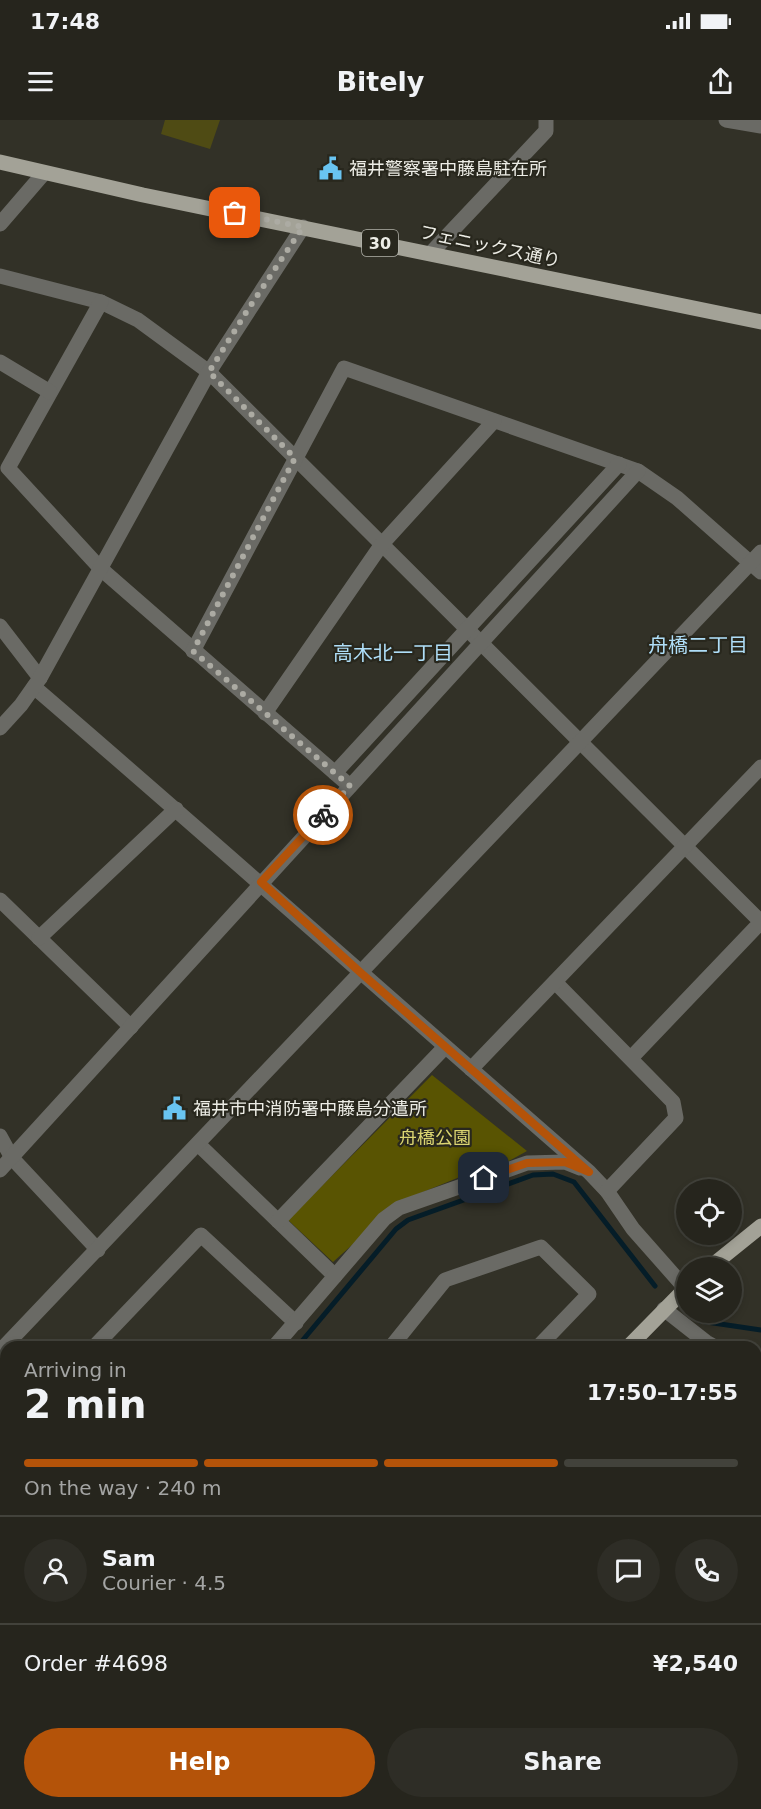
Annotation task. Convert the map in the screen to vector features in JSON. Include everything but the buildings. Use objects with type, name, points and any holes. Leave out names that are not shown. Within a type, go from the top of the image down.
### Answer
[{"type":"main road","name":"フェニックス通り","points":[[0,162],[761,322]]},
{"type":"main road","points":[[722,1257],[761,1226]]},
{"type":"main road","points":[[634,1341],[676,1298]]},
{"type":"street","points":[[431,253],[546,131],[546,120]]},
{"type":"street","points":[[726,120],[761,126]]},
{"type":"street","points":[[0,224],[44,173]]},
{"type":"street","points":[[0,728],[37,682],[209,372],[303,227]]},
{"type":"street","points":[[0,276],[100,302],[138,320],[209,372],[760,922],[631,1058]]},
{"type":"street","points":[[100,302],[8,468],[101,569],[350,786]]},
{"type":"street","points":[[0,362],[50,392]]},
{"type":"street","points":[[10,1341],[579,741],[757,562],[677,498],[638,471],[344,368],[193,651]]},
{"type":"street","points":[[265,713],[382,544],[494,421]]},
{"type":"street","points":[[335,773],[619,464]]},
{"type":"street","points":[[0,1170],[638,471]]},
{"type":"street","points":[[0,626],[37,682],[176,809],[589,1172],[607,1191],[633,1228],[676,1277]]},
{"type":"street","points":[[471,1069],[761,767]]},
{"type":"street","points":[[39,938],[176,809]]},
{"type":"street","points":[[0,900],[131,1027]]},
{"type":"street","points":[[555,982],[674,1102],[676,1118],[607,1191]]},
{"type":"street","points":[[278,1221],[445,1047]]},
{"type":"street","points":[[0,1136],[12,1158],[98,1250]]},
{"type":"street","points":[[198,1144],[335,1276]]},
{"type":"street","points":[[280,1341],[384,1219],[399,1208],[527,1163],[565,1162],[589,1172]]},
{"type":"street","points":[[100,1341],[201,1235],[296,1323]]},
{"type":"street","points":[[400,1341],[445,1280],[541,1247],[589,1294],[544,1341]]},
{"type":"street","points":[[664,1309],[705,1341]]},
{"type":"green space","name":"舟橋公園","points":[[432,1075],[527,1151],[500,1166],[472,1172],[401,1201],[333,1262],[288,1220]]},
{"type":"waterway","points":[[302,1341],[396,1229],[408,1220],[533,1175],[553,1174],[574,1182],[655,1286]]},
{"type":"waterway","points":[[714,1323],[761,1330]]},
{"type":"way so far","points":[[235,213],[303,227],[209,372],[295,458],[193,651],[350,786],[323,815]]},
{"type":"place","name":"福井警察署中藤島駐在所","points":[[331,168]]},
{"type":"place","name":"福井市中消防署中藤島分遣所","points":[[175,1108]]},
{"type":"district","name":"舟橋二丁目","points":[[698,645]]},
{"type":"district","name":"高木北一丁目","points":[[393,653]]},
{"type":"route","points":[[323,815],[261,882],[361,973],[589,1172],[565,1162],[527,1163],[484,1178]]}]
